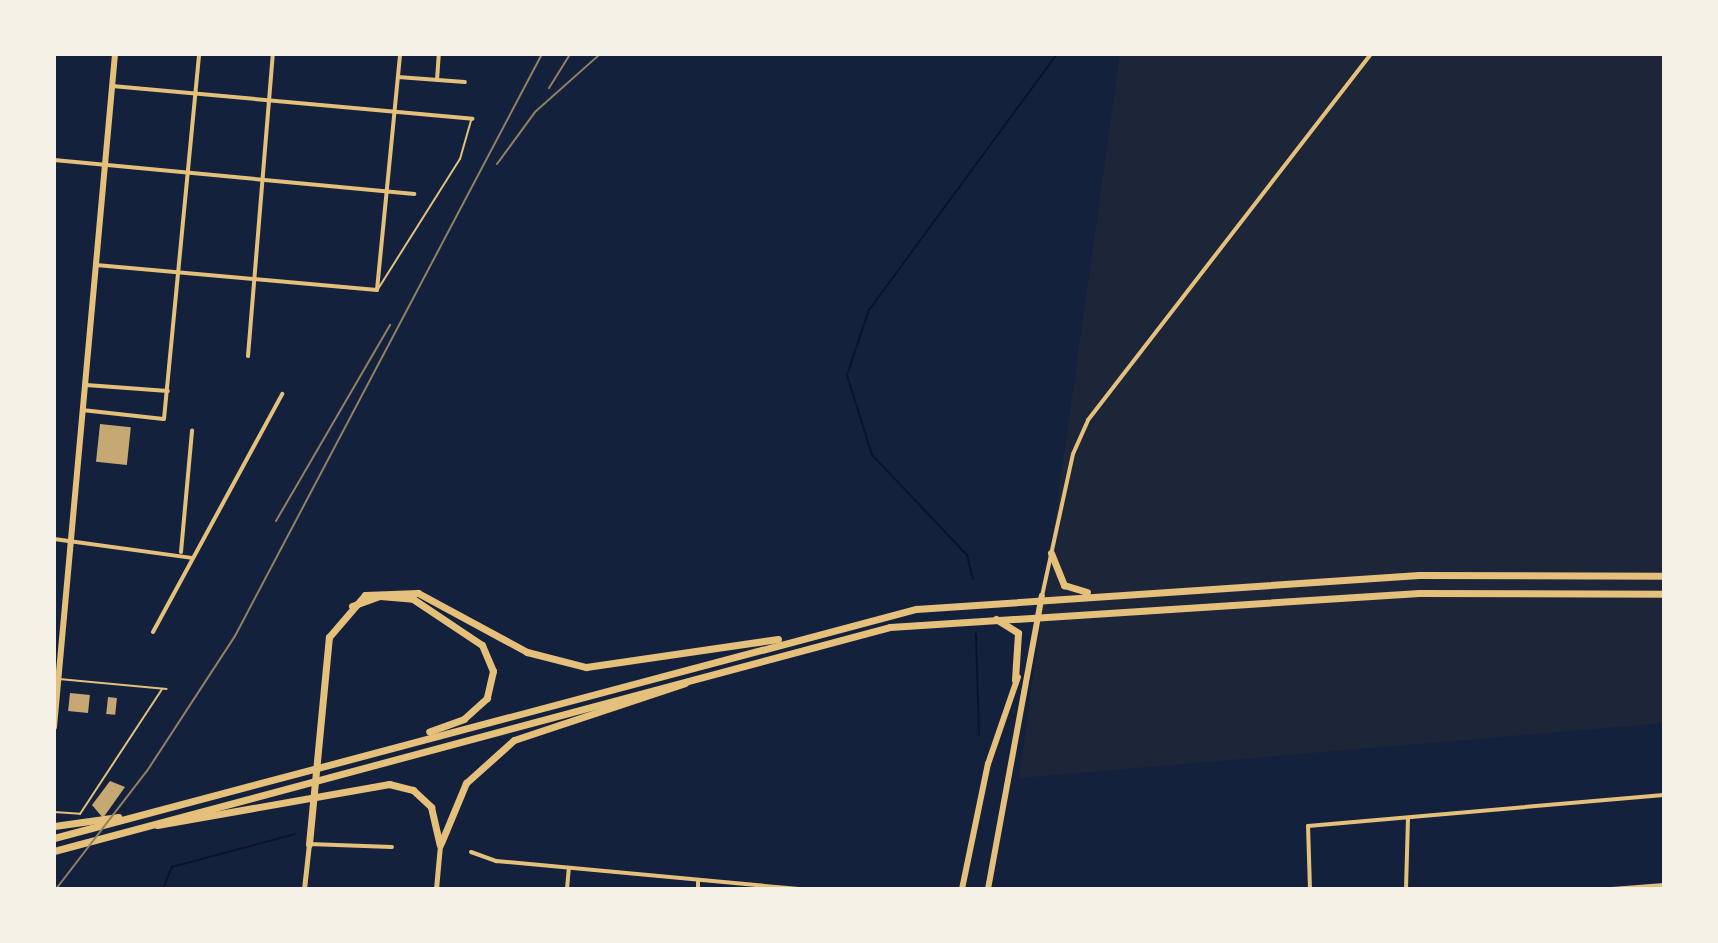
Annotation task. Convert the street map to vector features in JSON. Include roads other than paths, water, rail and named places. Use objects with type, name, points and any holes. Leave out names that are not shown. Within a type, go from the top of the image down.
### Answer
[{"type":"highway","points":[[1051,553],[1064,585],[1093,593]]},
{"type":"highway","points":[[54,838],[291,771],[792,638],[916,609],[1042,596],[1419,575],[1664,576]]},
{"type":"highway","points":[[309,844],[326,651],[350,607],[379,590],[404,589],[527,652],[586,667],[792,638]]},
{"type":"highway","points":[[173,820],[890,627],[990,617],[1419,593],[1664,594]]},
{"type":"highway","points":[[350,607],[380,596],[413,599],[471,634],[490,658],[492,685],[477,711],[419,737]]},
{"type":"highway","points":[[990,617],[1018,633],[1015,680]]},
{"type":"highway","points":[[440,845],[466,783],[505,745],[699,676]]},
{"type":"highway","points":[[54,851],[132,828],[389,784],[413,790],[436,817],[440,845]]},
{"type":"highway","points":[[54,826],[132,816]]},
{"type":"main road","points":[[54,724],[115,54]]},
{"type":"main road","points":[[962,889],[1015,680],[1024,673],[1042,596]]},
{"type":"main road","points":[[988,889],[1029,684],[1024,673]]},
{"type":"street","points":[[82,410],[164,419],[199,54]]},
{"type":"street","points":[[248,356],[273,54]]},
{"type":"street","points":[[96,265],[377,290],[400,54]]},
{"type":"street","points":[[437,80],[439,54]]},
{"type":"street","points":[[1042,596],[1073,454],[1088,420],[1371,54]]},
{"type":"street","points":[[398,77],[465,82]]},
{"type":"street","points":[[112,86],[472,119]]},
{"type":"street","points":[[54,160],[414,194]]},
{"type":"street","points":[[85,385],[168,391]]},
{"type":"street","points":[[153,632],[282,394]]},
{"type":"street","points":[[181,552],[192,430]]},
{"type":"street","points":[[54,539],[181,552],[192,558]]},
{"type":"street","points":[[1310,889],[1308,826],[1664,795]]},
{"type":"street","points":[[1406,889],[1408,819]]},
{"type":"street","points":[[304,889],[309,844],[392,847]]},
{"type":"street","points":[[436,889],[440,845]]},
{"type":"street","points":[[471,852],[569,868],[799,889]]},
{"type":"street","points":[[567,889],[569,868]]},
{"type":"street","points":[[698,880],[698,889]]},
{"type":"street","points":[[1612,889],[1664,885]]},
{"type":"lane","points":[[377,290],[460,159],[472,119]]},
{"type":"lane","points":[[58,679],[167,689]]},
{"type":"lane","points":[[54,812],[80,814],[162,689]]},
{"type":"waterway","points":[[973,579],[967,555],[872,455],[847,375],[869,310],[1057,54]]},
{"type":"waterway","points":[[976,634],[979,735]]},
{"type":"waterway","points":[[163,889],[172,867],[295,834]]},
{"type":"railway","points":[[56,889],[147,771],[235,636],[542,54]]},
{"type":"railway","points":[[549,88],[570,54]]},
{"type":"railway","points":[[497,164],[535,112],[600,54]]},
{"type":"railway","points":[[276,521],[390,325]]}]
